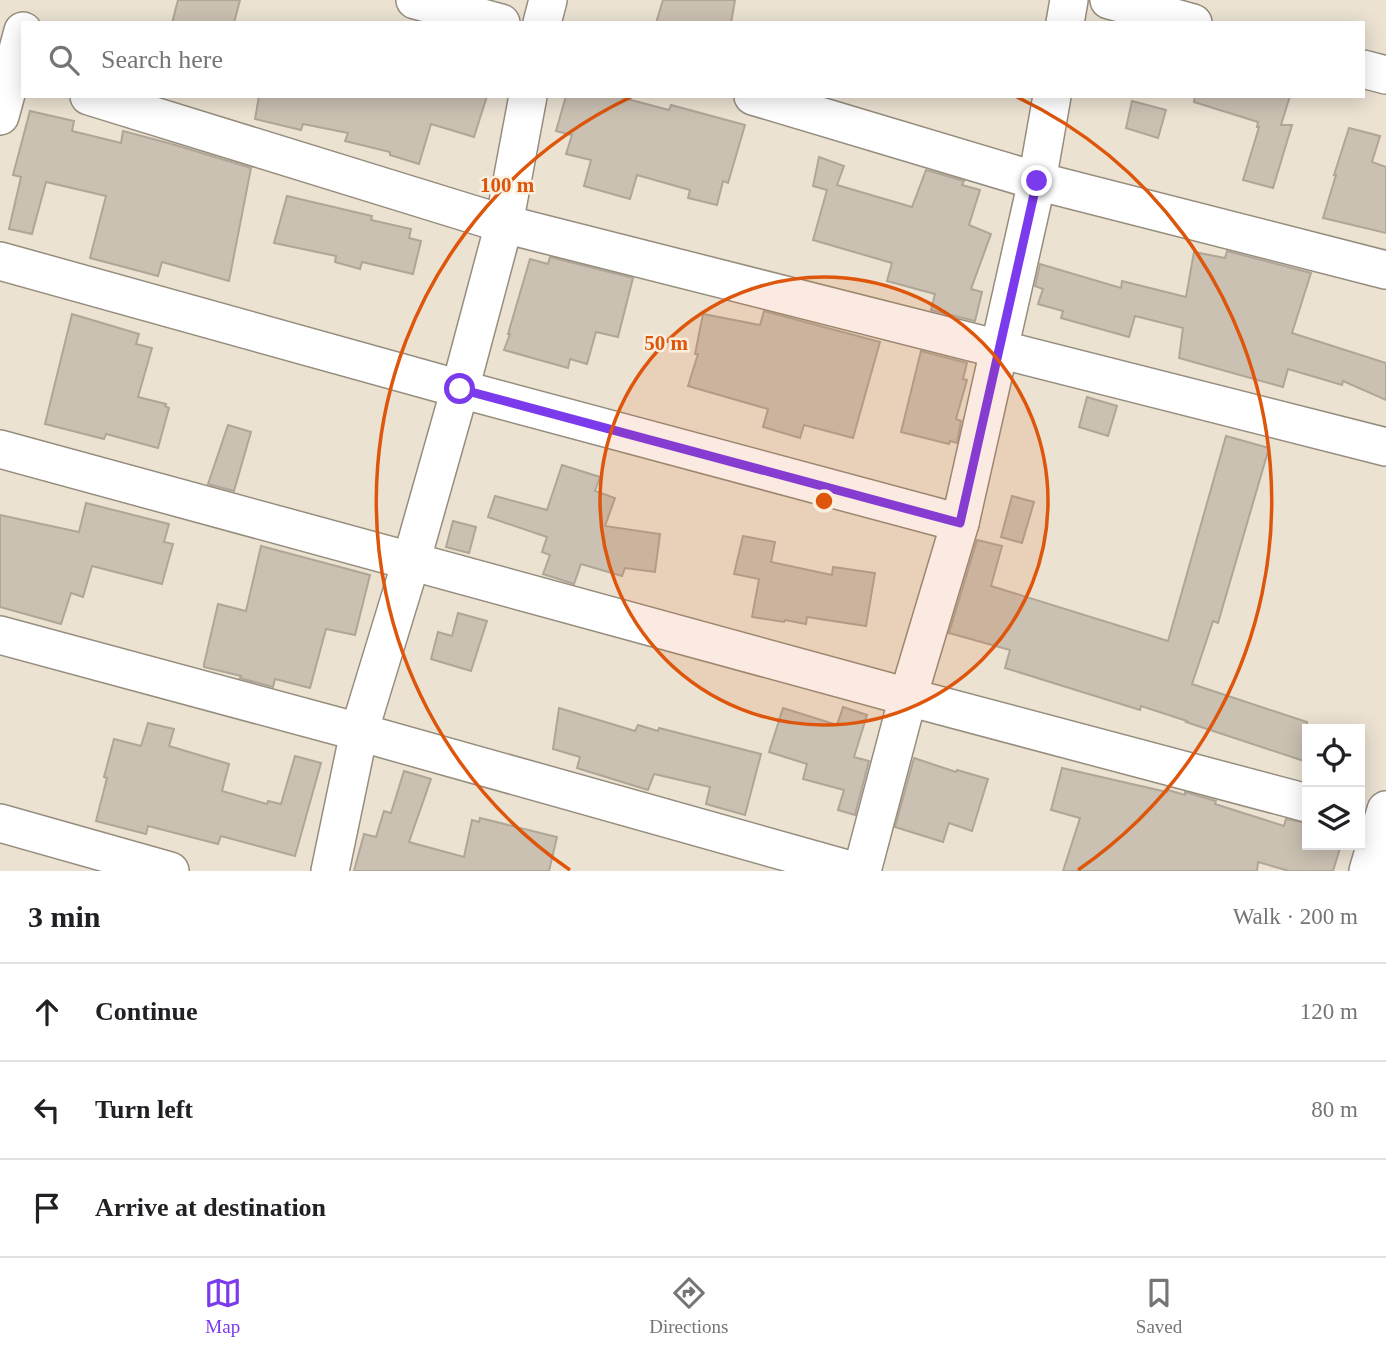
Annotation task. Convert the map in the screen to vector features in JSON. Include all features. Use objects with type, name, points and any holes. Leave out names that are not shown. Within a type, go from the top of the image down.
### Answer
[{"type":"street","points":[[26,21],[31,0]]},
{"type":"street","points":[[415,0],[494,21]]},
{"type":"street","points":[[543,21],[548,0]]},
{"type":"street","points":[[1065,21],[1069,0]]},
{"type":"street","points":[[1109,0],[1186,21]]},
{"type":"street","points":[[0,116],[21,37]]},
{"type":"street","points":[[1365,70],[1386,75]]},
{"type":"street","points":[[95,98],[504,224],[1386,447]]},
{"type":"street","points":[[331,871],[359,732],[411,562],[504,224],[528,98]]},
{"type":"street","points":[[760,98],[1037,181],[1386,270]]},
{"type":"street","points":[[862,871],[908,697],[960,523],[1037,181],[1052,98]]},
{"type":"street","points":[[0,261],[460,389],[960,523]]},
{"type":"street","points":[[0,449],[1302,802]]},
{"type":"street","points":[[0,635],[359,732],[854,871]]},
{"type":"street","points":[[1368,871],[1379,818]]},
{"type":"street","points":[[0,823],[170,871]]},
{"type":"building","points":[[178,0],[240,0],[235,21],[173,21]]},
{"type":"building","points":[[663,0],[735,0],[731,21],[657,21]]},
{"type":"building","points":[[259,98],[486,98],[474,137],[431,124],[419,164],[390,155],[390,152],[345,141],[348,133],[303,124],[301,130],[255,119]]},
{"type":"building","points":[[565,98],[624,98],[669,110],[671,105],[745,125],[728,183],[723,181],[717,205],[688,198],[690,190],[637,175],[630,199],[584,186],[591,160],[566,154],[572,135],[556,131]]},
{"type":"building","points":[[1195,98],[1289,98],[1281,125],[1292,125],[1273,188],[1243,180],[1259,127],[1258,122],[1194,102]]},
{"type":"building","points":[[1132,101],[1166,110],[1158,138],[1126,128]]},
{"type":"building","points":[[30,111],[74,121],[72,131],[121,143],[123,131],[251,168],[229,281],[162,262],[158,276],[90,258],[106,196],[46,182],[32,234],[9,229],[21,177],[13,175]]},
{"type":"building","points":[[1349,128],[1380,136],[1372,162],[1386,167],[1386,233],[1323,218]]},
{"type":"building","points":[[819,157],[844,166],[837,185],[912,207],[926,170],[964,181],[962,185],[980,190],[969,225],[991,234],[971,289],[982,292],[975,321],[931,310],[935,294],[887,281],[892,263],[813,240],[827,190],[813,186]]},
{"type":"building","points":[[287,196],[372,216],[371,220],[411,229],[409,238],[421,241],[413,274],[362,262],[360,269],[335,262],[336,256],[274,243]]},
{"type":"building","points":[[1227,251],[1311,273],[1292,333],[1386,363],[1386,400],[1343,381],[1342,385],[1288,369],[1283,387],[1179,358],[1183,328],[1135,316],[1129,337],[1061,318],[1063,311],[1038,304],[1043,289],[1035,286],[1040,264],[1121,288],[1122,281],[1186,297],[1194,252],[1225,258]]},
{"type":"building","points":[[550,257],[633,278],[618,337],[596,332],[587,364],[570,359],[568,368],[504,350],[530,259],[548,264]]},
{"type":"building","points":[[764,311],[880,342],[853,438],[804,425],[800,438],[763,427],[768,409],[688,386],[698,354],[695,354],[703,314],[760,325]]},
{"type":"building","points":[[72,314],[139,334],[136,344],[152,348],[138,397],[166,404],[169,408],[158,448],[106,434],[104,439],[45,424]]},
{"type":"building","points":[[921,351],[967,363],[963,379],[967,380],[956,419],[961,421],[957,443],[950,441],[949,444],[901,432]]},
{"type":"building","points":[[1087,397],[1117,406],[1108,436],[1079,427]]},
{"type":"building","points":[[228,425],[251,432],[234,491],[208,484]]},
{"type":"building","points":[[1226,436],[1269,448],[1218,623],[1213,621],[1192,684],[1307,722],[1302,724],[1302,760],[1141,706],[1140,710],[1005,668],[1010,650],[949,633],[977,540],[1002,546],[991,586],[1168,641]]},
{"type":"building","points":[[562,465],[600,477],[595,491],[615,498],[605,526],[660,534],[655,572],[625,568],[622,576],[581,564],[574,584],[543,574],[550,555],[542,552],[547,537],[488,517],[495,496],[547,510]]},
{"type":"building","points":[[1012,496],[1034,502],[1022,543],[1001,537]]},
{"type":"building","points":[[86,503],[169,524],[164,542],[173,544],[162,584],[92,566],[83,597],[71,593],[61,624],[0,607],[0,515],[79,532]]},
{"type":"building","points":[[453,521],[476,527],[469,553],[446,547]]},
{"type":"building","points":[[743,536],[775,542],[771,562],[832,575],[833,567],[875,573],[866,626],[807,617],[806,624],[752,617],[759,579],[734,574]]},
{"type":"building","points":[[261,546],[370,575],[355,635],[326,629],[310,688],[275,679],[273,687],[204,667],[218,604],[246,611]]},
{"type":"building","points":[[458,613],[487,621],[471,671],[431,659],[438,632],[452,636]]},
{"type":"building","points":[[843,707],[867,715],[854,757],[869,761],[855,815],[838,810],[844,790],[803,779],[807,764],[769,752],[783,708],[837,725]]},
{"type":"building","points":[[559,708],[635,731],[638,725],[658,731],[659,728],[761,754],[745,815],[706,804],[710,787],[654,774],[648,790],[577,768],[580,757],[553,749]]},
{"type":"building","points":[[148,723],[174,729],[169,746],[229,764],[222,791],[267,804],[268,801],[281,804],[295,756],[321,763],[295,856],[221,836],[218,844],[148,826],[146,834],[96,821],[114,739],[141,746]]},
{"type":"building","points":[[914,758],[988,779],[972,831],[949,823],[943,842],[895,827]]},
{"type":"building","points":[[1062,768],[1167,792],[1168,790],[1185,795],[1185,792],[1284,826],[1286,819],[1302,822],[1302,850],[1339,850],[1333,871],[1289,871],[1258,862],[1257,871],[1063,871],[1080,818],[1051,810]]},
{"type":"building","points":[[404,771],[431,779],[409,842],[464,857],[472,820],[479,822],[480,818],[557,837],[549,871],[354,871],[364,834],[376,837],[384,811],[391,813]]},
{"type":"route","points":[[460,389],[960,523],[1037,181]]}]
